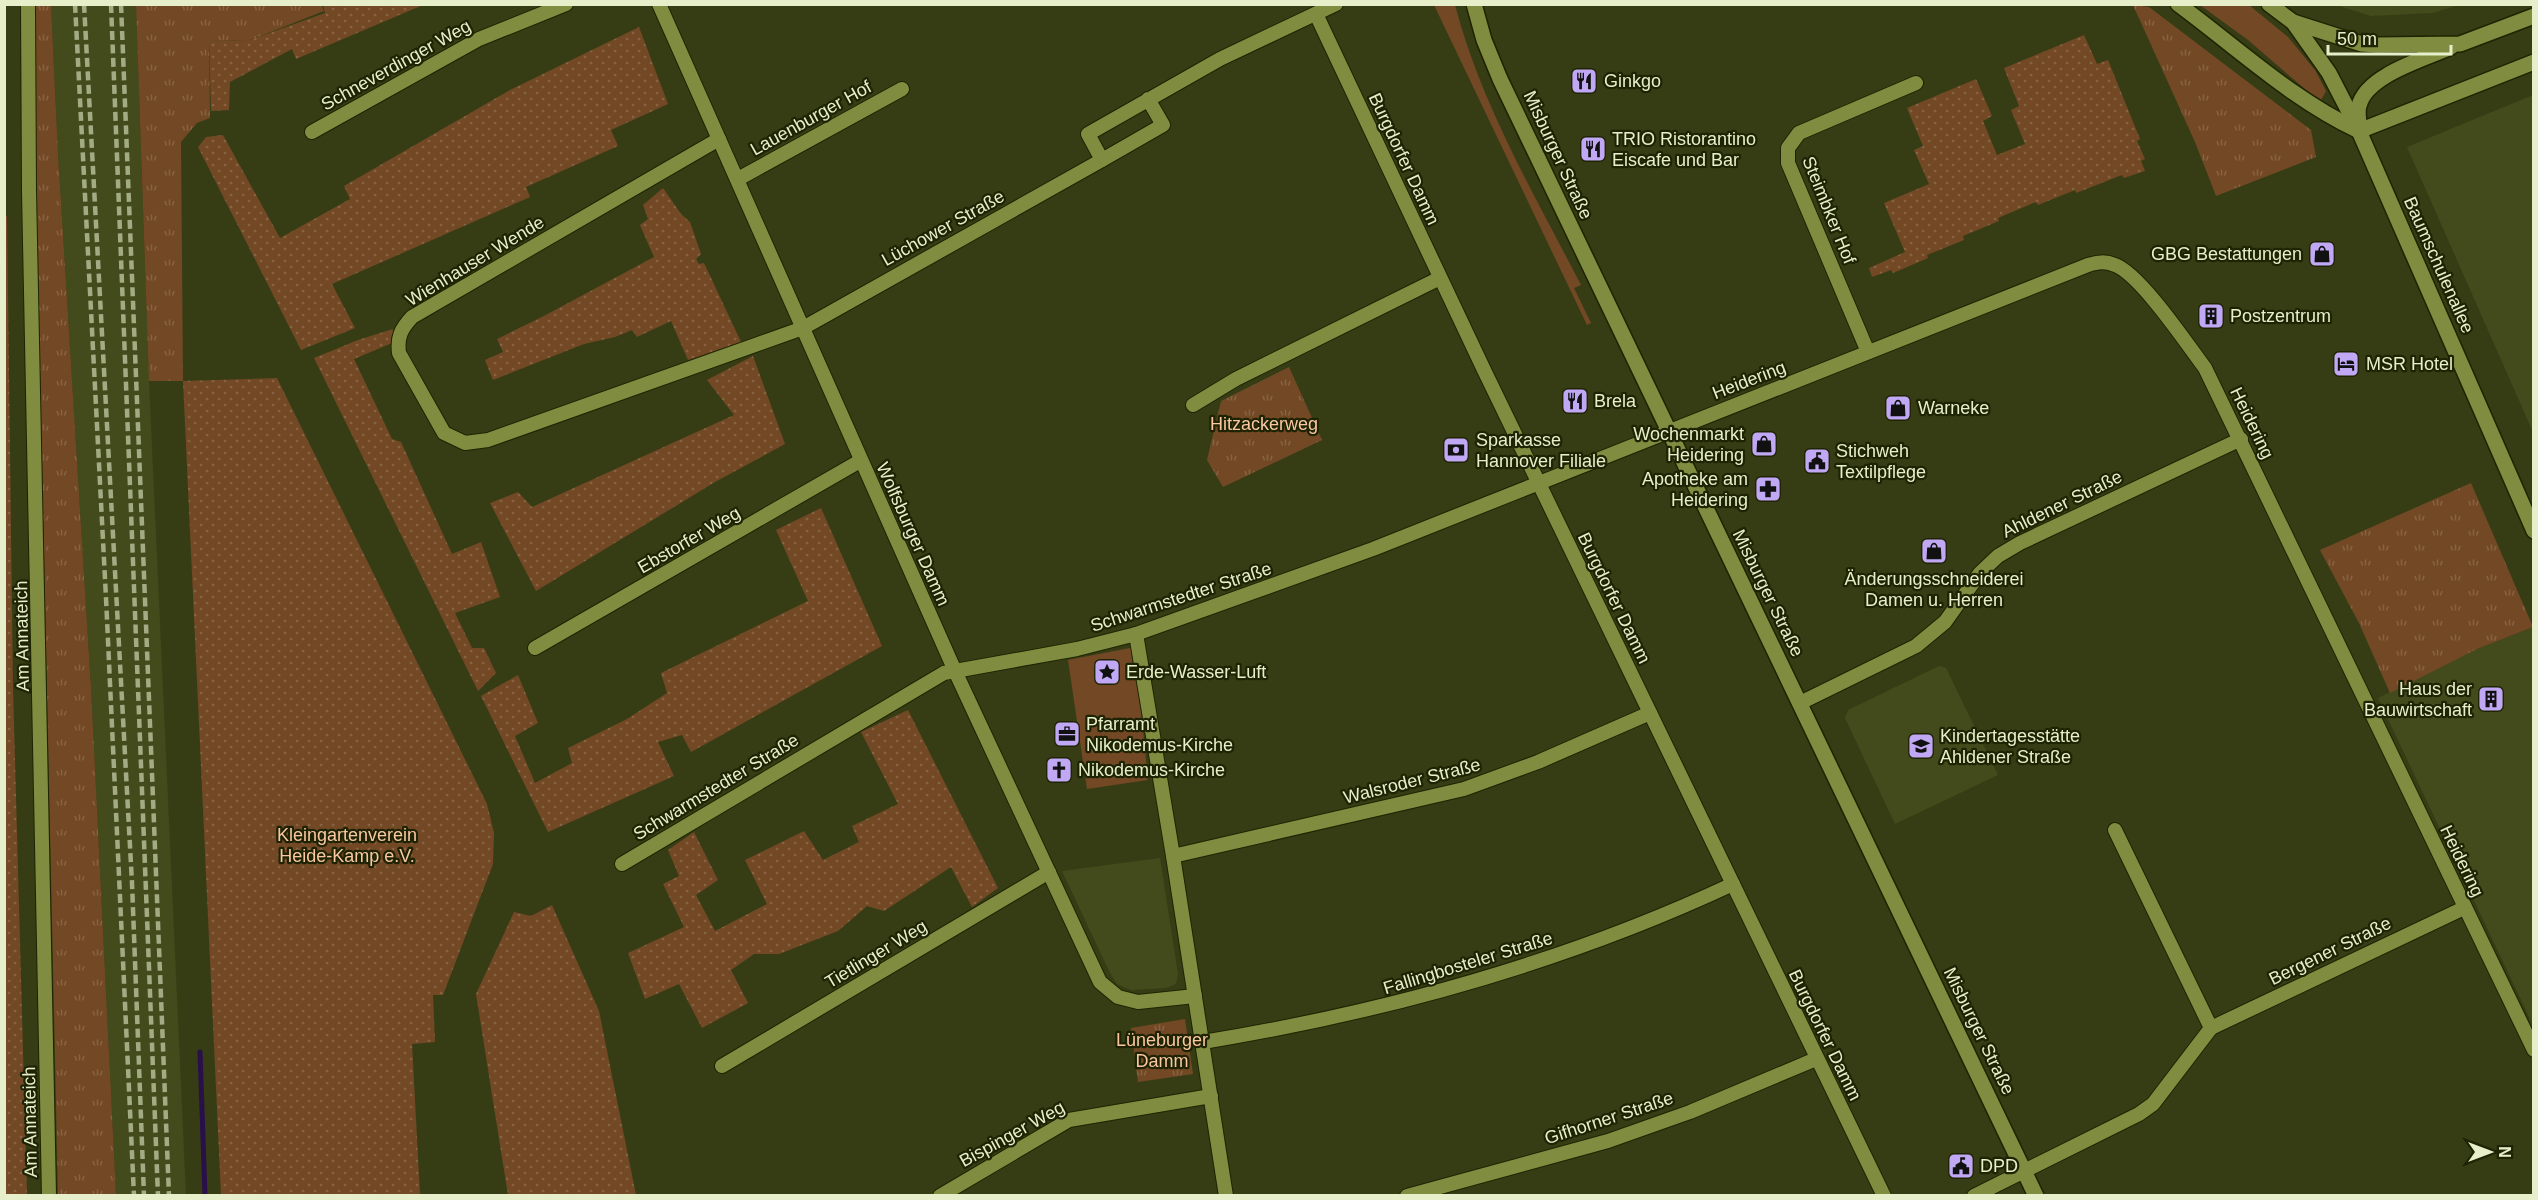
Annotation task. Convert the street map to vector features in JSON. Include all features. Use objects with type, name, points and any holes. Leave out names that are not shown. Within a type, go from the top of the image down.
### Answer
[{"type":"main road","name":"Misburger Straße","points":[[1474,4],[1492,63],[2036,1196]]},
{"type":"main road","points":[[2178,4],[2290,92],[2324,114],[2359,131],[2534,62]]},
{"type":"main road","points":[[2269,4],[2293,22],[2362,44],[2460,44]]},
{"type":"main road","points":[[2359,131],[2358,107],[2364,95],[2393,72],[2534,16]]},
{"type":"main road","name":"Baumschulenallee","points":[[2293,22],[2329,73],[2359,131],[2534,531]]},
{"type":"street","name":"Am Annateich","points":[[28,4],[49,1196]]},
{"type":"street","name":"Schneverdinger Weg","points":[[312,132],[479,39],[566,4]]},
{"type":"street","name":"Wolfsburger Damm","points":[[659,4],[738,178],[860,461],[1100,982],[1118,997],[1138,1002],[1195,996]]},
{"type":"street","points":[[1102,160],[1088,134],[1220,59],[1336,4]]},
{"type":"street","name":"Burgdorfer Damm","points":[[1316,14],[1440,278],[1884,1196]]},
{"type":"street","name":"Steimbker Hof","points":[[1868,352],[1788,164],[1788,148],[1799,133],[1916,83]]},
{"type":"street","name":"Lauenburger Hof","points":[[738,178],[902,89]]},
{"type":"street","name":"Lüchower Straße","points":[[802,328],[1163,125],[1148,99]]},
{"type":"street","name":"Wienhauser Wende","points":[[719,139],[412,317],[402,328],[398,342],[402,360],[444,433],[465,444],[477,443],[802,328]]},
{"type":"street","name":"Heidering","points":[[1668,430],[2088,265],[2102,261],[2127,271],[2205,368],[2534,1050]]},
{"type":"street","points":[[1193,405],[1236,379],[1440,278]]},
{"type":"street","name":"Schwarmstedter Straße","points":[[622,864],[944,673],[1077,649],[1136,634],[1373,549],[1668,430]]},
{"type":"street","name":"Ahldener Straße","points":[[1800,703],[1916,646],[1945,622],[1980,573],[1998,556],[2020,543],[2241,440]]},
{"type":"street","name":"Ebstorfer Weg","points":[[535,648],[860,461]]},
{"type":"street","points":[[1136,634],[1226,1196]]},
{"type":"street","name":"Walsroder Straße","points":[[1173,856],[1464,789],[1538,762],[1650,713]]},
{"type":"street","points":[[2115,830],[2211,1028]]},
{"type":"street","name":"Tietlinger Weg","points":[[722,1066],[1049,872]]},
{"type":"street","name":"Fallingbosteler Straße","points":[[1203,1042],[1296,1027],[1471,983],[1570,951],[1669,914],[1732,884]]},
{"type":"street","name":"Bergener Straße","points":[[1974,1196],[2139,1114],[2153,1104],[2211,1028],[2464,908]]},
{"type":"street","name":"Gifhorner Straße","points":[[1407,1196],[1608,1141],[1690,1112],[1816,1059]]},
{"type":"street","name":"Bispinger Weg","points":[[940,1196],[1069,1120],[1211,1096]]},
{"type":"shaded area","points":[[51,5],[136,5],[149,381],[186,1195],[116,1195],[91,688]]},
{"type":"shaded area","points":[[2336,5],[2458,5],[2433,13],[2371,16]]},
{"type":"shaded area","points":[[2533,95],[2533,432],[2407,147]]},
{"type":"shaded area","points":[[2533,627],[2533,1025],[2378,698],[2477,649]]},
{"type":"shaded area","name":"Kindertagesstätte Ahldener Straße","points":[[1939,666],[1946,668],[1998,775],[1895,824],[1845,718],[1848,710]]},
{"type":"shaded area","points":[[1160,858],[1178,974],[1176,984],[1166,988],[1131,990],[1117,984],[1110,973],[1062,871]]},
{"type":"green space","points":[[321,4],[324,11],[250,40],[209,41],[210,118],[197,123],[181,142],[183,381],[149,381],[136,5]]},
{"type":"green space","points":[[32,5],[51,5],[91,688],[116,1195],[58,1195]]},
{"type":"green space","points":[[323,5],[423,5],[296,59],[292,49],[230,82],[229,110],[211,111],[209,41],[250,40],[325,13]]},
{"type":"green space","points":[[1434,5],[1455,5],[1479,78],[1494,113],[1527,183],[1581,285],[1574,288],[1591,323],[1587,325]]},
{"type":"green space","points":[[2133,5],[2149,7],[2311,130],[2316,157],[2216,196],[2195,142]]},
{"type":"green space","points":[[2200,5],[2249,5],[2288,37],[2315,70],[2326,91],[2320,102],[2248,40]]},
{"type":"green space","points":[[639,27],[668,104],[611,130],[618,146],[526,187],[530,197],[332,284],[355,328],[301,350],[198,147],[206,137],[223,135],[280,238],[350,199],[344,186],[510,90]]},
{"type":"green space","points":[[2084,35],[2097,64],[2108,60],[2140,139],[2137,141],[2145,159],[2141,161],[2145,171],[2124,178],[2122,175],[2038,205],[2036,202],[1963,236],[1964,240],[1927,255],[1928,258],[1893,273],[1891,270],[1872,277],[1869,268],[1905,252],[1884,203],[1929,184],[1914,150],[1923,146],[1907,108],[1976,79],[1992,116],[1983,121],[1997,155],[2025,144],[2011,110],[2019,106],[2004,68]]},
{"type":"green space","points":[[663,188],[681,214],[690,222],[701,254],[696,259],[699,264],[704,263],[741,342],[688,360],[671,321],[637,337],[632,330],[615,337],[584,344],[493,380],[485,360],[503,352],[497,339],[654,257],[640,225],[648,219],[643,205]]},
{"type":"green space","points":[[4,216],[7,216],[13,688],[27,1196],[4,1195]]},
{"type":"green space","points":[[393,329],[392,343],[354,359],[392,439],[401,442],[452,554],[481,542],[500,597],[455,613],[472,648],[484,648],[496,673],[478,691],[314,358]]},
{"type":"green space","points":[[753,356],[785,444],[715,482],[536,591],[490,503],[518,492],[532,507],[734,415],[707,380]]},
{"type":"green space","name":"Hitzackerweg","points":[[1289,367],[1322,440],[1223,487],[1207,460],[1221,401]]},
{"type":"green space","name":"Kleingartenverein Heide-Kamp e.V.","points":[[277,378],[487,804],[494,833],[493,864],[443,995],[433,995],[435,1042],[412,1044],[420,1195],[221,1195],[183,381]]},
{"type":"green space","points":[[2471,483],[2533,627],[2477,649],[2390,693],[2359,623],[2320,550]]},
{"type":"green space","points":[[821,508],[882,646],[691,752],[682,735],[658,742],[674,776],[548,832],[481,696],[518,675],[538,723],[515,736],[535,783],[572,763],[568,748],[627,719],[667,693],[661,673],[808,601],[776,530]]},
{"type":"green space","points":[[1135,647],[1148,780],[1087,789],[1068,660]]},
{"type":"green space","points":[[908,710],[998,888],[972,907],[951,867],[884,911],[867,906],[838,931],[779,954],[754,954],[731,970],[748,1003],[702,1028],[679,984],[645,999],[628,953],[684,927],[663,884],[679,876],[668,850],[694,832],[718,880],[696,895],[715,931],[767,904],[745,860],[804,831],[823,860],[859,842],[852,826],[898,804],[861,732]]},
{"type":"green space","points":[[552,905],[599,1011],[636,1195],[508,1195],[476,994],[514,912],[531,916]]},
{"type":"green space","name":"Lüneburger Damm","points":[[1185,1019],[1193,1074],[1138,1082],[1131,1028]]},
{"type":"waterway","points":[[200,1052],[205,1196]]},
{"type":"railway","points":[[75,4],[134,1196]]},
{"type":"railway","points":[[84,4],[132,883],[144,1196]]},
{"type":"railway","points":[[111,4],[158,1196]]},
{"type":"railway","points":[[121,4],[169,1196]]},
{"type":"place","name":"Ginkgo","points":[[1584,81]]},
{"type":"place","name":"TRIO Ristorantino Eiscafe und Bar","points":[[1593,149]]},
{"type":"place","name":"GBG Bestattungen","points":[[2322,254]]},
{"type":"place","name":"Postzentrum","points":[[2211,316]]},
{"type":"place","name":"MSR Hotel","points":[[2346,364]]},
{"type":"place","name":"Brela","points":[[1575,401]]},
{"type":"place","name":"Warneke","points":[[1898,408]]},
{"type":"place","name":"Wochenmarkt Heidering","points":[[1764,444]]},
{"type":"place","name":"Sparkasse Hannover Filiale","points":[[1456,450]]},
{"type":"place","name":"Stichweh Textilpflege","points":[[1817,461]]},
{"type":"place","name":"Apotheke am Heidering","points":[[1768,489]]},
{"type":"place","name":"Änderungsschneiderei Damen u. Herren","points":[[1934,551]]},
{"type":"place","name":"Erde-Wasser-Luft","points":[[1107,672]]},
{"type":"place","name":"Haus der Bauwirtschaft","points":[[2491,699]]},
{"type":"place","name":"Pfarramt Nikodemus-Kirche","points":[[1067,734]]},
{"type":"place","name":"Kindertagesstätte Ahldener Straße","points":[[1921,746]]},
{"type":"place","name":"Nikodemus-Kirche","points":[[1059,770]]},
{"type":"place","name":"DPD","points":[[1961,1166]]}]
